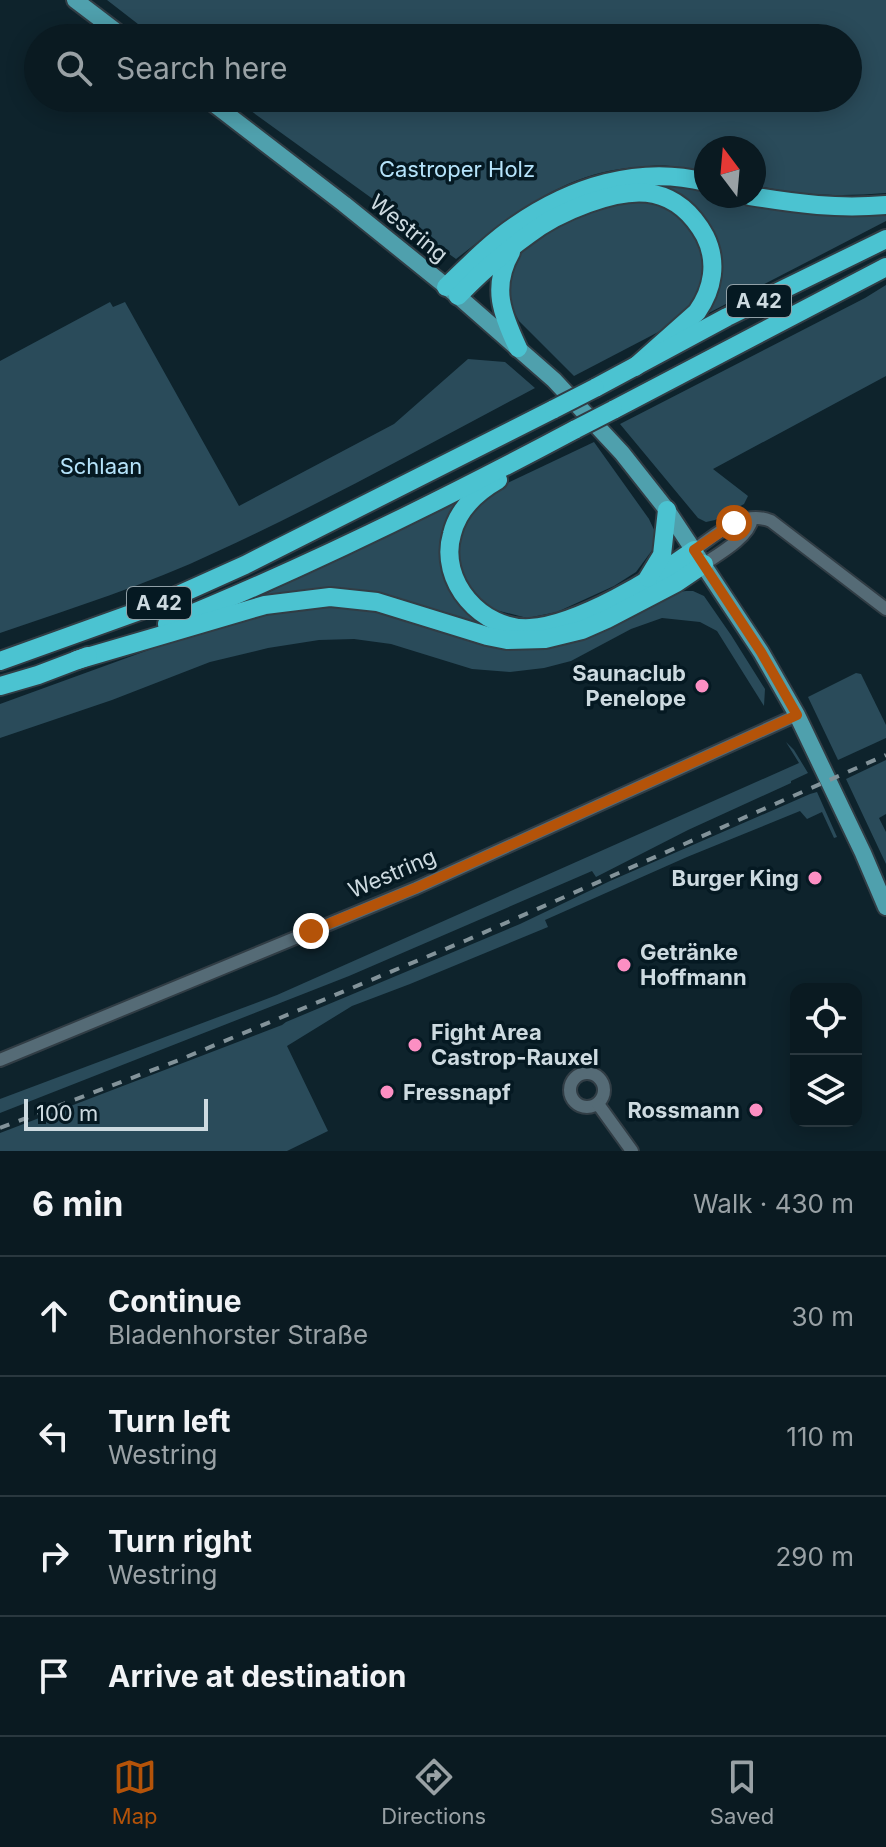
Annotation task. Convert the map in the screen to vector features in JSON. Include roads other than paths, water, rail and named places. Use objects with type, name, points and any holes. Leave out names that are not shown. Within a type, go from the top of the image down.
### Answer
[{"type":"highway","points":[[452,291],[512,227],[539,210],[610,182],[673,175],[694,179]]},
{"type":"highway","points":[[452,291],[474,279],[528,234],[570,210],[612,195],[654,194],[676,203],[697,223],[710,248],[711,284],[697,312],[635,367]]},
{"type":"highway","points":[[766,199],[806,205],[886,205]]},
{"type":"highway","name":"A 42","points":[[0,661],[156,605],[245,565],[595,388],[727,317],[886,239]]},
{"type":"highway","points":[[515,245],[505,263],[499,292],[518,348]]},
{"type":"highway","name":"A 42","points":[[0,686],[77,660],[260,585],[370,534],[886,267]]},
{"type":"highway","points":[[535,451],[515,470],[489,485],[469,502],[457,519],[451,536],[450,557],[458,586],[466,599],[488,617],[504,625],[528,628],[556,623],[699,557]]},
{"type":"highway","points":[[644,583],[662,555],[667,510]]},
{"type":"highway","points":[[77,660],[265,605],[330,597],[377,602],[497,638],[545,639],[582,630],[676,583],[699,557]]},
{"type":"main road","points":[[75,0],[107,24]]},
{"type":"main road","name":"Westring","points":[[224,112],[452,291],[554,380],[622,453],[667,510],[761,652],[797,715],[886,907]]},
{"type":"street","points":[[699,557],[734,523],[743,519],[763,518],[886,609]]},
{"type":"street","name":"Westring","points":[[0,1060],[416,888],[797,715]]},
{"type":"street","points":[[598,1104],[632,1151]]},
{"type":"railway","points":[[0,1128],[179,1060],[467,940],[886,755]]},
{"type":"place","name":"Saunaclub Penelope","points":[[702,686]]},
{"type":"place","name":"Burger King","points":[[815,878]]},
{"type":"place","name":"Getränke Hoffmann","points":[[624,965]]},
{"type":"place","name":"Fight Area Castrop-Rauxel","points":[[415,1045]]},
{"type":"place","name":"Fressnapf","points":[[387,1092]]},
{"type":"place","name":"Rossmann","points":[[756,1110]]},
{"type":"park label","name":"Castroper Holz","points":[[457,169]]},
{"type":"park label","name":"Schlaan","points":[[101,466]]}]
